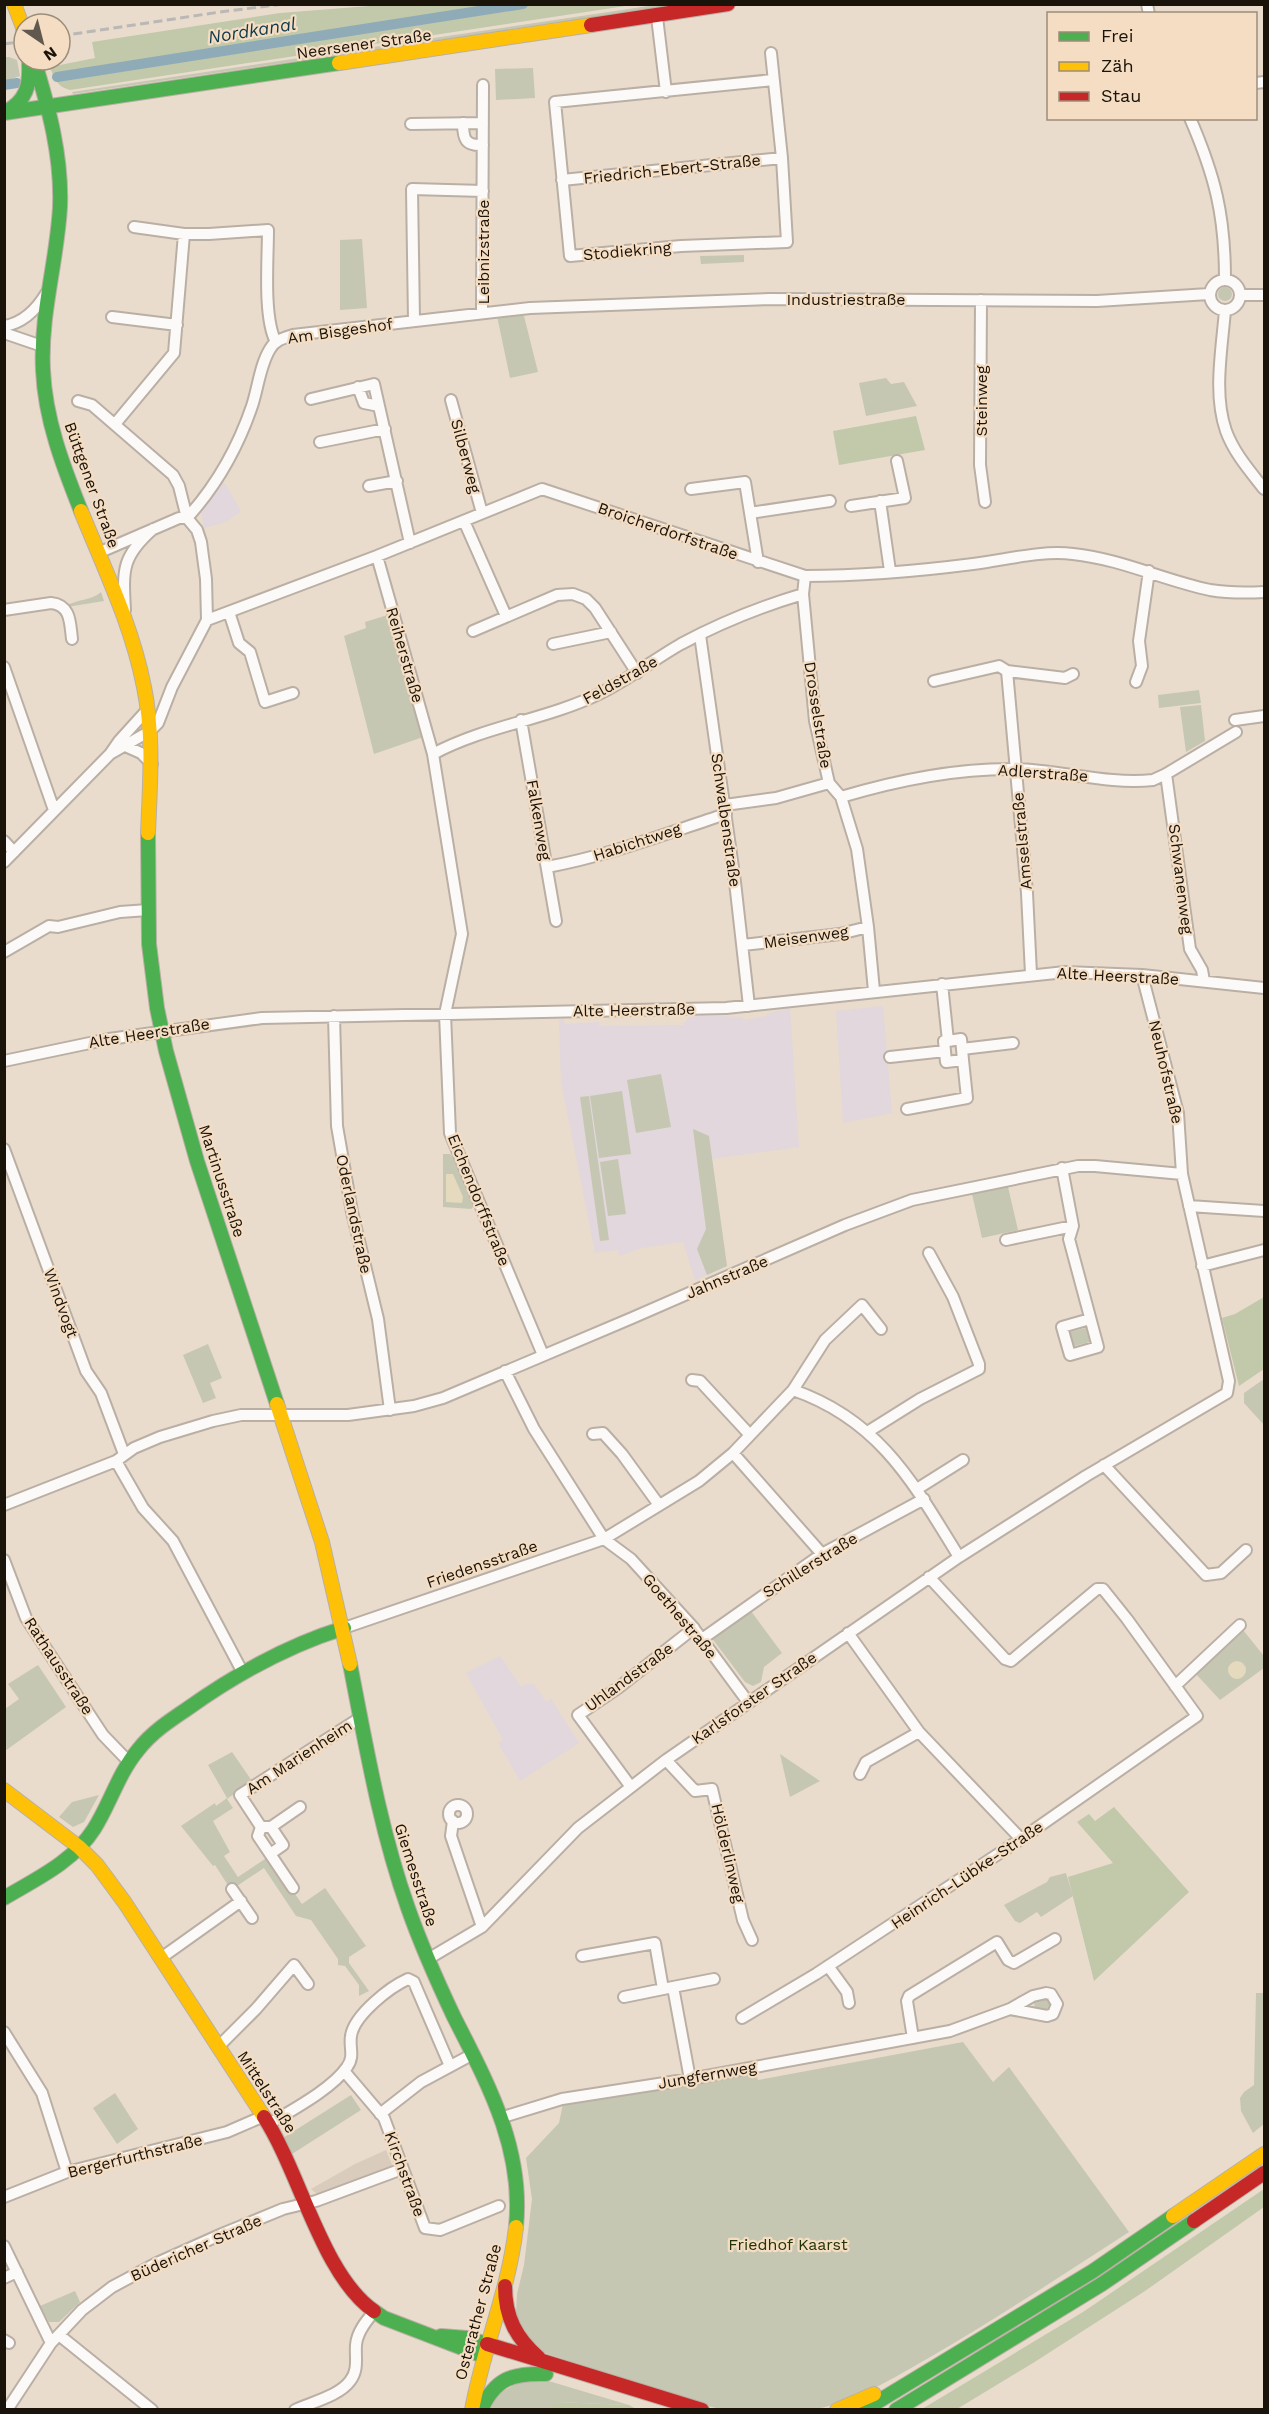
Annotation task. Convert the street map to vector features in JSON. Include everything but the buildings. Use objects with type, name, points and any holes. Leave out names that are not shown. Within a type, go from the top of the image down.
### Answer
[{"type":"main road","name":"Neersener Straße","points":[[4,113],[657,17],[728,4]]},
{"type":"main road","points":[[4,113],[18,105],[28,91],[31,72]]},
{"type":"main road","name":"Büttgener Straße","points":[[35,72],[44,91],[59,177],[60,199],[59,224],[42,346],[44,383],[53,430],[68,479],[126,620],[143,681],[150,731]]},
{"type":"main road","name":"Martinusstraße","points":[[150,731],[152,764],[147,862],[148,910],[152,976],[161,1031],[196,1159],[315,1515],[344,1628]]},
{"type":"main road","name":"Friedensstraße","points":[[4,1898],[61,1863],[79,1847],[104,1812],[129,1762],[140,1747],[164,1726],[242,1671],[296,1643],[344,1628]]},
{"type":"main road","name":"Giemesstraße","points":[[344,1628],[360,1718],[388,1845],[402,1893],[436,1978],[503,2117]]},
{"type":"main road","name":"Mittelstraße","points":[[4,1790],[79,1847],[110,1882],[267,2120],[283,2149],[343,2279],[374,2312],[393,2322],[432,2336],[546,2368]]},
{"type":"main road","name":"Osterather Straße","points":[[472,2409],[485,2350],[505,2286],[513,2251],[518,2202],[514,2159],[503,2117]]},
{"type":"main road","points":[[864,2409],[1093,2271],[1264,2154]]},
{"type":"main road","points":[[896,2409],[1102,2284],[1264,2173]]},
{"type":"main road","points":[[505,2286],[506,2309],[513,2331],[546,2368],[652,2409]]},
{"type":"main road","points":[[481,2409],[491,2390],[508,2377],[546,2368],[702,2409]]},
{"type":"main road","points":[[837,2409],[921,2376]]},
{"type":"street","points":[[657,17],[666,92]]},
{"type":"street","name":"Stodiekring","points":[[771,53],[782,158],[787,242],[681,246],[570,256],[555,102],[773,80]]},
{"type":"street","name":"Leibnizstraße","points":[[482,312],[483,85]]},
{"type":"street","points":[[1191,120],[1217,190],[1224,238],[1225,279]]},
{"type":"street","points":[[463,123],[463,135],[467,142],[473,145],[483,145]]},
{"type":"street","points":[[411,124],[483,123]]},
{"type":"street","name":"Friedrich-Ebert-Straße","points":[[562,180],[782,158]]},
{"type":"street","name":"Leibnizstraße","points":[[412,189],[483,191]]},
{"type":"street","name":"Am Bisgeshof","points":[[412,189],[414,320]]},
{"type":"street","points":[[134,227],[184,234],[268,230],[270,332],[276,342]]},
{"type":"street","points":[[115,424],[174,353],[184,234]]},
{"type":"street","points":[[1225,279],[1236,284],[1240,295],[1236,306],[1225,310],[1214,306],[1209,294],[1212,285],[1225,279]]},
{"type":"street","name":"Büttgener Straße","points":[[4,326],[17,323],[30,314],[49,287]]},
{"type":"street","name":"Industriestraße","points":[[482,312],[770,299],[1097,302],[1209,294]]},
{"type":"street","points":[[1240,295],[1264,295]]},
{"type":"street","name":"Steinweg","points":[[981,300],[980,465],[985,502]]},
{"type":"street","points":[[1225,310],[1220,371],[1223,418],[1232,445],[1264,489]]},
{"type":"street","name":"Am Bisgeshof","points":[[187,518],[211,491],[232,452],[252,408],[268,351],[276,342],[293,336],[482,312]]},
{"type":"street","points":[[112,317],[177,325]]},
{"type":"street","points":[[4,333],[42,346]]},
{"type":"street","points":[[311,399],[374,384],[410,543]]},
{"type":"street","points":[[358,387],[364,403],[379,406]]},
{"type":"street","name":"Silberweg","points":[[451,400],[482,513]]},
{"type":"street","name":"Büttgener Straße","points":[[78,401],[92,405],[173,475],[179,486],[187,518],[197,530],[201,542],[206,579],[207,620],[172,687],[158,723],[150,731]]},
{"type":"street","points":[[320,442],[385,429]]},
{"type":"street","points":[[851,506],[905,498],[897,461]]},
{"type":"street","points":[[369,486],[397,480]]},
{"type":"street","points":[[691,489],[745,483],[758,562]]},
{"type":"street","name":"Broicherdorfstraße","points":[[207,620],[377,556],[538,490],[546,489],[805,576],[841,576],[946,568],[1061,553],[1118,561],[1206,589],[1264,592]]},
{"type":"street","points":[[750,513],[830,501]]},
{"type":"street","points":[[880,501],[890,572]]},
{"type":"street","points":[[98,553],[179,518],[187,518]]},
{"type":"street","points":[[464,521],[506,616]]},
{"type":"street","name":"Büttgener Straße","points":[[126,620],[123,574],[125,563],[133,548],[153,529]]},
{"type":"street","name":"Reiherstraße","points":[[377,556],[433,754]]},
{"type":"street","points":[[1136,682],[1142,666],[1139,641],[1149,571]]},
{"type":"street","name":"Drosselstraße","points":[[805,576],[803,594],[815,721],[829,783],[841,797],[857,849],[874,991]]},
{"type":"street","points":[[473,631],[557,595],[573,594],[592,604],[637,673]]},
{"type":"street","name":"Feldstraße","points":[[433,754],[471,736],[598,695],[676,647],[700,635],[779,601],[803,594]]},
{"type":"street","points":[[4,610],[58,604],[69,615],[72,639]]},
{"type":"street","points":[[229,612],[239,643],[250,652],[265,702],[293,693]]},
{"type":"street","points":[[553,644],[611,632]]},
{"type":"street","name":"Schwalbenstraße","points":[[700,635],[743,945],[749,1006]]},
{"type":"street","points":[[934,681],[999,666],[1007,671],[1065,678],[1073,674]]},
{"type":"street","points":[[4,667],[54,810]]},
{"type":"street","name":"Amselstraße","points":[[1007,671],[1031,974]]},
{"type":"street","points":[[4,862],[110,753],[148,709]]},
{"type":"street","points":[[1235,720],[1264,716]]},
{"type":"street","name":"Falkenweg","points":[[521,720],[555,921]]},
{"type":"street","points":[[110,753],[150,731]]},
{"type":"street","name":"Adlerstraße","points":[[841,797],[878,786],[949,772],[1016,769],[1139,781],[1153,780],[1236,732]]},
{"type":"street","points":[[123,745],[141,753],[152,764]]},
{"type":"street","name":"Eichendorffstraße","points":[[433,754],[462,934],[445,1014],[449,1124],[453,1144],[543,1356]]},
{"type":"street","name":"Schwanenweg","points":[[1166,774],[1190,949],[1203,970],[1204,981]]},
{"type":"street","points":[[725,809],[829,783]]},
{"type":"street","name":"Habichtweg","points":[[547,867],[614,850],[725,809]]},
{"type":"street","points":[[4,841],[14,852]]},
{"type":"street","points":[[4,952],[49,926],[58,927],[120,912],[148,910]]},
{"type":"street","name":"Meisenweg","points":[[743,945],[840,934],[868,927]]},
{"type":"street","name":"Alte Heerstraße","points":[[4,1061],[88,1043],[241,1019],[700,1009],[749,1006],[1031,974],[1093,972],[1264,988]]},
{"type":"street","name":"Neuhofstraße","points":[[1142,975],[1178,1113],[1182,1174],[1229,1381],[1227,1393]]},
{"type":"street","points":[[942,984],[946,1062],[962,1055],[1013,1044]]},
{"type":"street","name":"Oderlandstraße","points":[[334,1016],[337,1126],[352,1212],[378,1319],[390,1410]]},
{"type":"street","points":[[890,1057],[946,1046],[961,1039],[967,1098],[907,1109]]},
{"type":"street","name":"Windvogt","points":[[4,1149],[86,1371],[101,1393],[120,1458],[142,1508],[173,1541],[242,1671]]},
{"type":"street","name":"Jahnstraße","points":[[4,1505],[120,1458],[160,1437],[213,1421],[241,1415],[340,1416],[390,1410],[429,1402],[543,1356],[845,1225],[901,1204],[1062,1168],[1095,1166],[1182,1174]]},
{"type":"street","points":[[1062,1168],[1073,1226],[1069,1239],[1090,1319]]},
{"type":"street","points":[[1189,1206],[1264,1211]]},
{"type":"street","points":[[1006,1240],[1073,1226]]},
{"type":"street","points":[[1202,1266],[1264,1250]]},
{"type":"street","points":[[869,1431],[920,1399],[979,1369],[980,1364],[953,1297],[929,1253]]},
{"type":"street","name":"Friedensstraße","points":[[344,1628],[604,1539],[699,1481],[733,1453],[794,1390],[825,1340],[862,1305],[881,1329]]},
{"type":"street","name":"Goethestraße","points":[[505,1371],[534,1429],[604,1539],[638,1566],[694,1628],[748,1702]]},
{"type":"street","points":[[692,1380],[700,1381],[750,1435]]},
{"type":"street","points":[[794,1390],[816,1398],[869,1431],[917,1489],[959,1557]]},
{"type":"street","name":"Karlsforster Straße","points":[[428,1959],[440,1954],[482,1927],[578,1828],[666,1760],[959,1557],[1104,1465],[1227,1393]]},
{"type":"street","points":[[593,1434],[603,1433],[613,1443],[659,1505]]},
{"type":"street","points":[[733,1453],[822,1554]]},
{"type":"street","points":[[917,1489],[963,1460]]},
{"type":"street","points":[[1104,1465],[1206,1575],[1221,1573],[1246,1550]]},
{"type":"street","name":"Schillerstraße","points":[[702,1639],[822,1554],[924,1499]]},
{"type":"street","name":"Rathausstraße","points":[[4,1560],[26,1618],[103,1735],[129,1762]]},
{"type":"street","points":[[929,1577],[1005,1659],[1011,1661],[1097,1589],[1103,1589],[1175,1686],[1240,1625]]},
{"type":"street","name":"Uhlandstraße","points":[[631,1787],[578,1715],[618,1688],[694,1628]]},
{"type":"street","points":[[848,1633],[919,1732],[1021,1839]]},
{"type":"street","name":"Heinrich-Lübke-Straße","points":[[742,2018],[828,1966],[1021,1839],[1197,1716],[1175,1686]]},
{"type":"street","name":"Am Marienheim","points":[[270,1854],[283,1845],[240,1795],[360,1718]]},
{"type":"street","points":[[860,1774],[866,1762],[919,1732]]},
{"type":"street","name":"Hölderlinweg","points":[[666,1760],[695,1791],[712,1789],[743,1920],[752,1940]]},
{"type":"street","points":[[266,1827],[300,1807]]},
{"type":"street","points":[[453,1821],[451,1836],[482,1927]]},
{"type":"street","name":"Am Marienheim","points":[[266,1827],[258,1836],[293,1888]]},
{"type":"street","points":[[232,1888],[252,1918]]},
{"type":"street","points":[[161,1958],[241,1901]]},
{"type":"street","points":[[913,2038],[907,2001],[909,1996],[997,1942],[1008,1960],[1014,1963],[1055,1939]]},
{"type":"street","points":[[582,1956],[655,1943],[690,2079]]},
{"type":"street","points":[[218,2047],[256,2009],[294,1965],[308,1984]]},
{"type":"street","points":[[828,1966],[847,1992],[849,2003]]},
{"type":"street","points":[[416,1987],[436,1978]]},
{"type":"street","points":[[624,1997],[714,1979]]},
{"type":"street","points":[[344,2071],[352,2056],[351,2033],[373,2003],[405,1980],[411,1980],[416,1987],[450,2066]]},
{"type":"street","name":"Jungfernweg","points":[[503,2117],[562,2099],[690,2079],[965,2027],[1010,2009]]},
{"type":"street","points":[[4,2032],[42,2092],[67,2172]]},
{"type":"street","name":"Kirchstraße","points":[[380,2114],[421,2082],[473,2054]]},
{"type":"street","name":"Kirchstraße","points":[[344,2071],[387,2125],[424,2228],[440,2230],[499,2206]]},
{"type":"street","name":"Bergerfurthstraße","points":[[4,2197],[67,2172],[210,2137],[267,2120],[301,2105],[344,2071]]},
{"type":"street","name":"Büdericher Straße","points":[[7,2409],[55,2339],[100,2295],[157,2262],[283,2209],[308,2204],[402,2169]]},
{"type":"street","points":[[4,2246],[55,2339],[152,2409]]},
{"type":"street","points":[[4,2278],[17,2272]]},
{"type":"street","points":[[295,2409],[337,2392],[350,2381],[357,2360],[355,2345],[358,2335],[374,2312]]},
{"type":"shaded area","points":[[222,479],[241,511],[226,522],[204,528],[201,512]]},
{"type":"shaded area","points":[[883,1006],[892,1113],[843,1123],[836,1011]]},
{"type":"shaded area","points":[[790,1008],[799,1147],[712,1159],[727,1266],[695,1280],[683,1242],[641,1248],[620,1256],[618,1250],[595,1253],[561,1082],[559,1019],[564,1019],[565,1024],[599,1022],[599,1026],[683,1025],[690,1015],[742,1017],[743,1020],[767,1016],[766,1014]]},
{"type":"shaded area","points":[[500,1656],[521,1687],[534,1684],[546,1702],[551,1699],[579,1743],[520,1781],[498,1743],[503,1740],[466,1673]]},
{"type":"shaded area","points":[[386,2150],[393,2167],[331,2192],[317,2194],[311,2189],[355,2164]]},
{"type":"green space","points":[[395,4],[632,5],[70,90],[59,84],[52,72],[72,72],[72,63],[95,58],[92,42],[280,13]]},
{"type":"green space","points":[[655,5],[676,5],[73,94],[72,92]]},
{"type":"green space","points":[[5,57],[9,57],[12,58],[12,72],[19,72],[20,76],[5,81]]},
{"type":"green space","points":[[533,68],[535,98],[496,100],[495,69]]},
{"type":"green space","points":[[362,239],[367,308],[340,310],[340,240]]},
{"type":"green space","points":[[744,255],[744,262],[701,264],[700,256]]},
{"type":"green space","points":[[1222,287],[1228,287],[1232,294],[1228,301],[1222,301],[1218,297],[1218,291]]},
{"type":"green space","points":[[497,316],[524,316],[538,372],[510,378]]},
{"type":"green space","points":[[886,378],[891,384],[904,382],[917,406],[866,416],[859,383]]},
{"type":"green space","points":[[916,416],[925,450],[839,465],[833,431]]},
{"type":"green space","points":[[101,592],[104,601],[66,606],[93,597]]},
{"type":"green space","points":[[391,614],[426,736],[374,754],[344,636],[366,628],[365,622]]},
{"type":"green space","points":[[1199,690],[1201,703],[1159,708],[1158,695]]},
{"type":"green space","points":[[1201,705],[1205,741],[1186,752],[1180,707]]},
{"type":"green space","points":[[661,1074],[671,1127],[636,1133],[627,1080]]},
{"type":"green space","points":[[622,1091],[631,1154],[599,1158],[590,1096]]},
{"type":"green space","points":[[589,1096],[609,1240],[600,1241],[580,1097]]},
{"type":"green space","points":[[693,1129],[709,1136],[727,1266],[707,1275],[697,1249],[706,1229]]},
{"type":"green space","points":[[443,1154],[450,1154],[453,1157],[474,1206],[471,1209],[443,1207]]},
{"type":"green space","points":[[618,1159],[626,1214],[608,1216],[600,1162]]},
{"type":"green space","points":[[1008,1187],[1018,1230],[982,1238],[972,1194]]},
{"type":"green space","points":[[1264,1297],[1264,1369],[1239,1386],[1222,1318],[1235,1314]]},
{"type":"green space","points":[[1086,1328],[1090,1342],[1074,1346],[1070,1332]]},
{"type":"green space","points":[[208,1344],[222,1378],[210,1383],[216,1398],[203,1403],[183,1355]]},
{"type":"green space","points":[[1264,1379],[1264,1425],[1244,1403],[1244,1393]]},
{"type":"green space","points":[[748,1607],[782,1653],[764,1667],[761,1682],[753,1686],[745,1682],[711,1637]]},
{"type":"green space","points":[[1243,1630],[1264,1656],[1264,1668],[1220,1700],[1195,1673]]},
{"type":"green space","points":[[38,1665],[66,1707],[5,1751],[5,1709],[19,1699],[8,1684]]},
{"type":"green space","points":[[232,1752],[252,1781],[227,1799],[233,1808],[213,1821],[230,1852],[224,1856],[238,1877],[265,1859],[271,1860],[302,1904],[325,1888],[366,1946],[349,1957],[349,1963],[369,1991],[359,1996],[359,1985],[345,1966],[338,1965],[338,1959],[311,1920],[296,1916],[264,1868],[231,1890],[215,1865],[213,1866],[181,1826],[215,1803],[216,1806],[227,1798],[208,1765]]},
{"type":"green space","points":[[780,1754],[820,1781],[790,1797]]},
{"type":"green space","points":[[99,1795],[84,1822],[73,1827],[59,1817],[72,1802]]},
{"type":"green space","points":[[1114,1807],[1189,1892],[1094,1981],[1068,1877],[1113,1863],[1077,1822],[1089,1814],[1095,1821]]},
{"type":"green space","points":[[1066,1873],[1073,1896],[1041,1917],[1037,1912],[1020,1923],[1015,1921],[1004,1905],[1047,1882],[1050,1877]]},
{"type":"green space","points":[[1256,1993],[1264,1993],[1264,2124],[1253,2133],[1241,2111],[1240,2098],[1254,2085]]},
{"type":"green space","points":[[1044,1998],[1050,2000],[1051,2008],[1045,2011],[1035,2008],[1034,2003]]},
{"type":"green space","name":"Friedhof Kaarst","points":[[963,2042],[993,2082],[1009,2067],[1129,2232],[1007,2311],[904,2372],[843,2402],[811,2410],[724,2410],[708,2406],[545,2353],[520,2330],[516,2313],[517,2294],[524,2265],[532,2199],[526,2158],[559,2123],[563,2104],[756,2073],[758,2080]]},
{"type":"green space","points":[[115,2093],[138,2129],[117,2144],[93,2108]]},
{"type":"green space","points":[[351,2095],[361,2110],[292,2154],[283,2138]]},
{"type":"green space","points":[[1264,2189],[1264,2207],[1145,2291],[957,2409],[922,2409],[1083,2312]]},
{"type":"green space","points":[[75,2291],[80,2302],[59,2322],[49,2322],[40,2306]]},
{"type":"green space","points":[[530,2377],[629,2405],[557,2402],[547,2409],[485,2410],[491,2397]]},
{"type":"green space","points":[[556,2402],[629,2405],[636,2409],[547,2409]]},
{"type":"sand","points":[[446,1174],[453,1174],[463,1197],[462,1203],[446,1202]]},
{"type":"sand","points":[[1233,1661],[1241,1661],[1246,1666],[1244,1677],[1233,1679],[1228,1674],[1228,1666]]},
{"type":"waterway","name":"Nordkanal","points":[[57,77],[523,4]]},
{"type":"waterway","name":"Nordkanal","points":[[4,85],[17,83]]},
{"type":"railway","points":[[72,34],[284,4]]},
{"type":"railway","points":[[4,44],[12,43]]},
{"type":"traffic: fast","points":[[4,113],[339,63]]},
{"type":"traffic: fast","points":[[7,111],[19,102],[26,92],[29,72]]},
{"type":"traffic: fast","points":[[38,72],[57,151],[60,188],[58,228],[44,329],[44,388],[56,442],[81,511]]},
{"type":"traffic: fast","points":[[148,833],[149,944],[157,1008],[166,1051],[197,1161],[277,1404]]},
{"type":"traffic: fast","points":[[4,1898],[41,1877],[76,1851],[100,1819],[131,1759],[143,1744],[161,1728],[205,1696],[262,1662],[302,1643],[344,1628]]},
{"type":"traffic: fast","points":[[350,1664],[374,1787],[398,1878],[424,1949],[491,2092],[509,2144],[517,2198],[516,2227]]},
{"type":"traffic: fast","points":[[864,2410],[1093,2271],[1173,2216]]},
{"type":"traffic: fast","points":[[896,2410],[1102,2284],[1194,2221]]},
{"type":"traffic: fast","points":[[374,2311],[384,2318],[483,2356]]},
{"type":"traffic: fast","points":[[441,2336],[467,2338],[487,2344]]},
{"type":"traffic: fast","points":[[481,2410],[492,2391],[506,2380],[524,2375],[546,2374]]},
{"type":"traffic: slow","points":[[14,4],[17,12]]},
{"type":"traffic: slow","points":[[339,63],[591,25]]},
{"type":"traffic: slow","points":[[81,511],[125,619],[144,687],[150,742],[148,833]]},
{"type":"traffic: slow","points":[[277,1404],[322,1542],[350,1664]]},
{"type":"traffic: slow","points":[[4,1790],[79,1847],[97,1865],[125,1903],[264,2117]]},
{"type":"traffic: slow","points":[[1173,2216],[1264,2154]]},
{"type":"traffic: slow","points":[[472,2410],[508,2273],[516,2227]]},
{"type":"traffic: slow","points":[[837,2410],[874,2394]]},
{"type":"traffic: jam","points":[[591,25],[728,4]]},
{"type":"traffic: jam","points":[[264,2117],[340,2273],[356,2295],[374,2311]]},
{"type":"traffic: jam","points":[[1194,2221],[1264,2173]]},
{"type":"traffic: jam","points":[[505,2286],[507,2308],[513,2326],[524,2343],[539,2358]]},
{"type":"traffic: jam","points":[[487,2344],[702,2410]]}]
